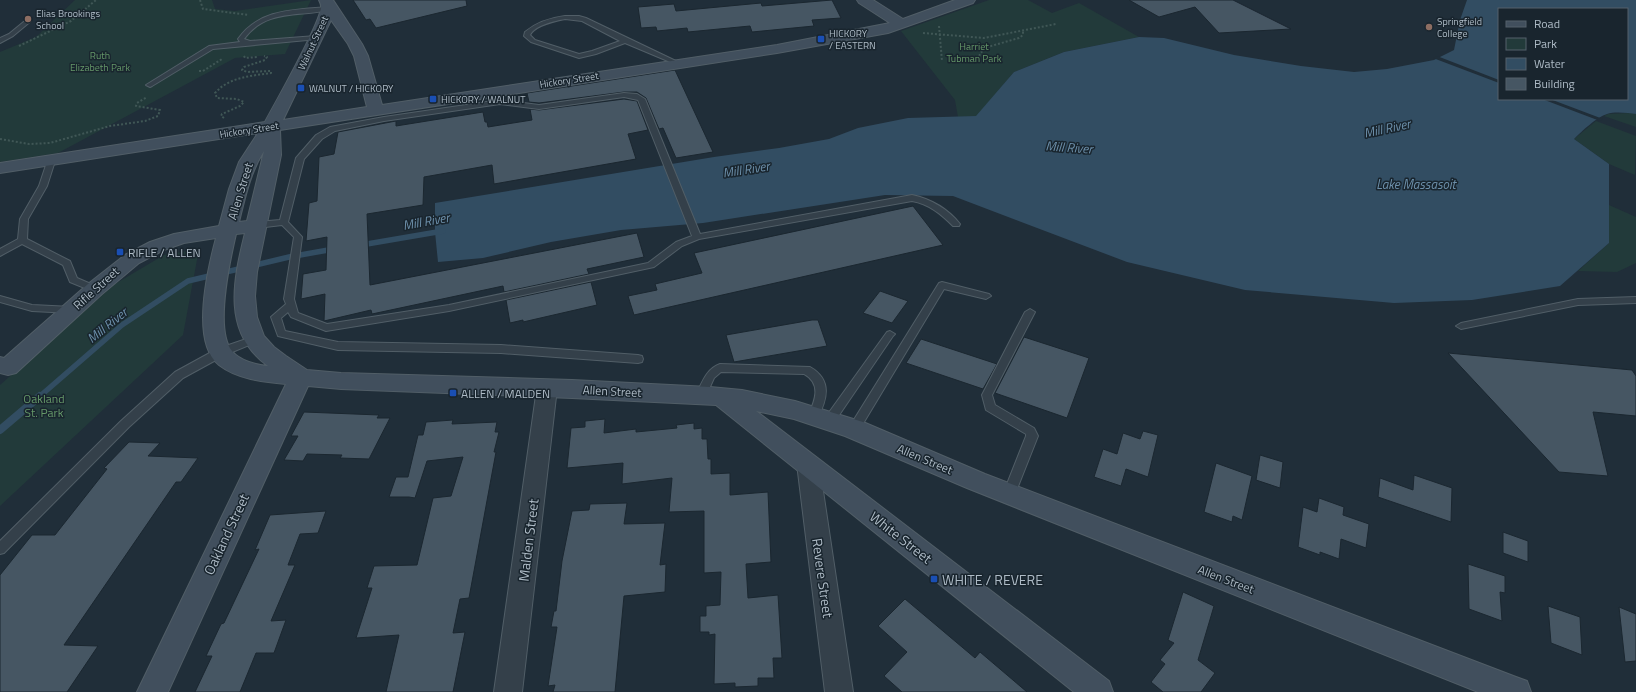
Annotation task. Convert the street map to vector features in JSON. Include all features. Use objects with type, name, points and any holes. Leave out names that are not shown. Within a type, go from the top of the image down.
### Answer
[{"type":"main road","points":[[864,0],[901,24]]},
{"type":"main road","name":"Hickory Street","points":[[0,168],[271,127],[377,116],[678,63],[888,29],[968,0]]},
{"type":"main road","points":[[327,4],[355,44],[361,56],[377,116]]},
{"type":"main road","name":"Walnut Street","points":[[271,127],[316,38],[326,16],[327,4]]},
{"type":"main road","name":"Allen Street","points":[[271,127],[272,153],[246,278],[244,293],[246,314],[249,327],[254,338],[268,354],[301,376]]},
{"type":"main road","name":"Allen Street","points":[[271,127],[248,162],[238,189],[216,284],[214,308],[214,330],[216,341],[221,352],[232,362],[248,370],[264,374],[301,376],[341,381],[547,388],[712,396],[777,406],[854,429],[1009,494],[1516,692]]},
{"type":"main road","name":"Rifle Street","points":[[3,369],[132,259],[157,246],[181,238],[257,225]]},
{"type":"main road","name":"Oakland Street","points":[[152,692],[301,376]]},
{"type":"main road","name":"White Street","points":[[712,396],[808,464],[1098,692]]},
{"type":"street","name":"Malden Street","points":[[508,692],[547,388]]},
{"type":"street","name":"Revere Street","points":[[808,464],[839,692]]},
{"type":"lane","points":[[250,43],[243,42],[242,39],[248,29],[259,21],[327,4]]},
{"type":"lane","points":[[625,41],[594,53],[579,56],[533,41],[527,36],[526,32],[547,22],[571,18],[580,19],[625,41],[678,63]]},
{"type":"lane","points":[[0,41],[12,36],[28,22]]},
{"type":"lane","points":[[150,86],[211,47],[316,38]]},
{"type":"lane","points":[[284,222],[300,158],[319,137],[333,129],[377,116],[500,102],[508,102],[527,107],[539,107],[624,95],[634,96],[641,99],[697,237]]},
{"type":"lane","points":[[22,240],[24,219],[43,186],[51,161]]},
{"type":"lane","points":[[284,222],[298,237],[289,299],[294,315],[326,328],[441,309],[651,265],[679,244],[697,237],[912,198],[923,199],[937,207],[956,224]]},
{"type":"lane","points":[[257,225],[284,222]]},
{"type":"lane","points":[[0,253],[22,240]]},
{"type":"lane","points":[[22,240],[67,263],[73,280],[95,289]]},
{"type":"lane","points":[[854,429],[942,285],[986,296]]},
{"type":"lane","points":[[0,299],[32,308],[72,310]]},
{"type":"lane","points":[[1461,326],[1578,302],[1636,300]]},
{"type":"lane","points":[[291,305],[276,317],[281,334],[338,346],[501,349],[638,359]]},
{"type":"lane","points":[[1009,494],[1032,436],[1030,431],[990,407],[986,395],[1030,312]]},
{"type":"lane","points":[[821,418],[890,334]]},
{"type":"lane","points":[[0,549],[125,424],[179,375],[221,352],[254,338]]},
{"type":"lane","points":[[712,396],[712,374],[714,370],[720,368],[806,370],[815,376],[822,391],[821,418]]},
{"type":"path","points":[[19,46],[71,21],[96,0]]},
{"type":"path","points":[[939,21],[942,61]]},
{"type":"path","points":[[920,33],[984,38],[1056,24]]},
{"type":"path","points":[[979,56],[984,48],[1019,38],[1023,35],[1023,31]]},
{"type":"path","points":[[230,119],[221,116],[224,113],[240,106],[244,102],[237,99],[217,98],[215,93],[217,90],[232,82],[272,72],[242,70],[244,67],[265,60],[267,57],[245,58],[242,53]]},
{"type":"path","points":[[195,71],[203,71],[223,59]]},
{"type":"path","points":[[0,139],[31,144],[52,142],[72,138],[111,125],[150,120],[158,116],[160,110],[136,106],[137,103],[147,96]]},
{"type":"green space","name":"Ruth Elizabeth Park","points":[[75,0],[212,0],[215,9],[235,11],[311,0],[285,54],[235,58],[58,153],[0,162],[0,52],[36,37]]},
{"type":"green space","name":"Harriet Tubman Park","points":[[989,0],[1028,0],[1052,13],[1079,3],[1139,37],[1064,52],[1014,72],[977,116],[958,117],[955,100],[901,31]]},
{"type":"green space","points":[[1608,114],[1636,114],[1636,127],[1604,116]]},
{"type":"green space","points":[[1596,121],[1636,136],[1635,175],[1609,164],[1574,139]]},
{"type":"green space","points":[[1609,205],[1636,217],[1636,263],[1617,272],[1578,271],[1609,243]]},
{"type":"green space","name":"Oakland St. Park","points":[[199,249],[183,335],[0,506],[0,385],[115,284],[164,255]]},
{"type":"water","name":"Lake Massasoit","points":[[1467,0],[1636,0],[1636,114],[1618,112],[1607,114],[1594,121],[1574,139],[1609,164],[1609,243],[1560,286],[1472,300],[1394,303],[1245,290],[1127,262],[953,196],[885,195],[703,223],[621,230],[551,242],[483,258],[438,262],[435,232],[435,203],[714,157],[779,148],[829,139],[858,128],[908,118],[976,116],[1014,72],[1064,52],[1139,37],[1164,38],[1234,55],[1301,66],[1354,72],[1387,69],[1434,60],[1454,50],[1460,20]]},
{"type":"pier","points":[[1437,56],[1498,80],[1498,83],[1433,58]]},
{"type":"pier","points":[[1545,100],[1553,100],[1603,119],[1600,121]]},
{"type":"building","points":[[353,0],[466,0],[467,6],[376,28],[370,19],[366,20]]},
{"type":"building","points":[[832,0],[841,18],[812,20],[814,26],[752,32],[750,26],[688,32],[687,28],[657,31],[656,27],[641,28],[638,7],[674,4],[676,11],[761,3],[762,6]]},
{"type":"building","points":[[1129,0],[1233,0],[1291,29],[1219,33],[1195,7],[1159,17]]},
{"type":"building","points":[[675,70],[713,152],[676,158],[663,128],[659,129],[646,98],[637,92],[624,92],[539,103],[529,102],[527,93]]},
{"type":"building","points":[[624,99],[637,101],[648,130],[628,134],[636,159],[494,184],[492,165],[424,177],[423,205],[367,214],[370,285],[637,233],[644,257],[587,269],[589,274],[504,292],[503,286],[372,314],[371,310],[324,321],[325,294],[301,299],[303,274],[326,270],[327,237],[306,241],[309,203],[317,201],[319,157],[334,154],[338,132],[396,121],[396,126],[483,112],[485,122],[487,122],[488,127],[532,120],[530,109],[539,110]]},
{"type":"building","points":[[913,206],[943,245],[634,315],[628,296],[657,290],[655,284],[702,273],[694,253]]},
{"type":"building","points":[[591,282],[597,305],[523,322],[523,320],[510,323],[506,300]]},
{"type":"building","points":[[880,291],[908,301],[892,323],[863,313]]},
{"type":"building","points":[[818,320],[827,346],[734,362],[726,335]]},
{"type":"building","points":[[1024,337],[1089,358],[1067,418],[995,393]]},
{"type":"building","points":[[921,339],[997,364],[983,389],[906,363]]},
{"type":"building","points":[[1448,353],[1632,370],[1636,376],[1636,416],[1593,412],[1608,476],[1559,472]]},
{"type":"building","points":[[304,412],[379,415],[377,418],[390,418],[369,459],[340,458],[342,455],[307,454],[303,461],[284,460],[298,436],[291,436]]},
{"type":"building","points":[[605,419],[604,433],[636,429],[636,432],[677,428],[676,425],[694,423],[694,429],[702,428],[702,439],[707,439],[708,459],[711,459],[711,474],[730,473],[730,495],[768,492],[771,562],[746,564],[748,598],[778,595],[782,658],[773,658],[774,678],[758,678],[758,686],[735,687],[735,683],[714,684],[715,634],[709,635],[709,632],[700,632],[700,616],[706,616],[706,606],[720,605],[721,572],[704,573],[704,511],[669,512],[672,478],[622,484],[623,463],[567,468],[571,428],[585,427],[585,421]]},
{"type":"building","points":[[453,420],[452,424],[497,422],[495,432],[499,432],[494,452],[496,452],[469,598],[460,599],[453,633],[465,632],[453,692],[386,692],[399,635],[356,638],[372,588],[367,588],[374,566],[417,565],[433,498],[451,496],[463,457],[427,461],[415,498],[389,497],[396,477],[408,477],[418,435],[423,435],[426,422]]},
{"type":"building","points":[[1143,431],[1158,435],[1148,477],[1126,469],[1121,486],[1094,477],[1103,449],[1117,454],[1123,433],[1140,439]]},
{"type":"building","points":[[129,442],[160,443],[148,456],[198,458],[181,482],[176,482],[64,645],[98,646],[67,692],[0,692],[0,575],[32,535],[55,535],[107,469],[104,468]]},
{"type":"building","points":[[1260,455],[1283,462],[1280,488],[1256,480]]},
{"type":"building","points":[[1216,463],[1252,476],[1242,520],[1233,516],[1232,522],[1204,512]]},
{"type":"building","points":[[1414,475],[1452,488],[1451,522],[1378,497],[1380,478],[1413,490]]},
{"type":"building","points":[[1319,498],[1344,507],[1343,515],[1369,524],[1366,548],[1341,539],[1339,559],[1320,552],[1320,555],[1298,547],[1303,507],[1317,512]]},
{"type":"building","points":[[627,503],[624,524],[665,523],[660,565],[666,564],[665,592],[624,596],[615,692],[553,692],[555,685],[548,686],[557,627],[551,627],[554,611],[556,611],[562,561],[572,511],[589,510],[590,504]]},
{"type":"building","points":[[326,511],[318,533],[300,534],[288,565],[295,565],[271,621],[286,620],[274,653],[256,653],[240,692],[195,692],[212,656],[206,656],[221,624],[224,623],[259,549],[255,550],[270,515]]},
{"type":"building","points":[[1503,532],[1528,541],[1528,562],[1503,553]]},
{"type":"building","points":[[1468,564],[1505,576],[1505,593],[1500,592],[1502,621],[1469,609]]},
{"type":"building","points":[[1183,592],[1214,606],[1198,660],[1215,673],[1201,692],[1163,692],[1151,682],[1165,664],[1160,660],[1174,643],[1168,640]]},
{"type":"building","points":[[905,599],[975,658],[980,652],[1027,692],[902,692],[884,676],[907,652],[878,626]]},
{"type":"building","points":[[1548,606],[1580,617],[1582,655],[1551,643]]},
{"type":"building","points":[[1619,607],[1636,614],[1636,661],[1625,662]]},
{"type":"waterway","name":"Mill River","points":[[361,245],[443,231]]},
{"type":"waterway","name":"Mill River","points":[[39,397],[122,325],[188,281],[289,257],[334,249]]},
{"type":"waterway","name":"Mill River","points":[[0,430],[40,396]]},
{"type":"place","name":"Elias Brookings School","points":[[28,19]]},
{"type":"place","name":"Springfield College","points":[[1429,27]]},
{"type":"place","name":"HICKORY / EASTERN","points":[[821,39]]},
{"type":"place","name":"WALNUT / HICKORY","points":[[301,88]]},
{"type":"place","name":"HICKORY / WALNUT","points":[[433,99]]},
{"type":"place","name":"RIFLE / ALLEN","points":[[120,252]]},
{"type":"place","name":"ALLEN / MALDEN","points":[[453,393]]},
{"type":"place","name":"WHITE / REVERE","points":[[934,579]]}]
